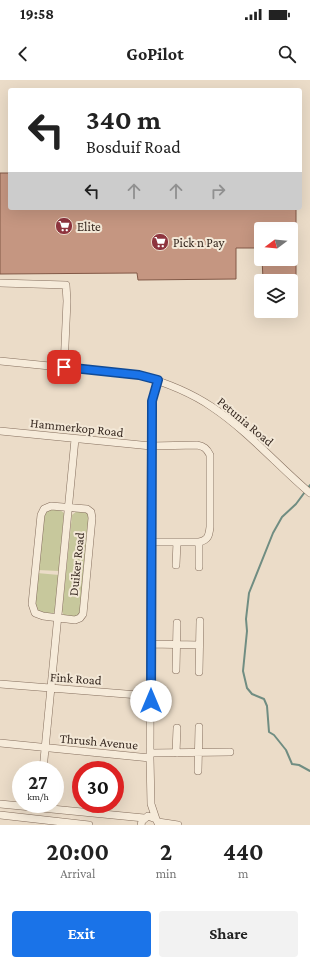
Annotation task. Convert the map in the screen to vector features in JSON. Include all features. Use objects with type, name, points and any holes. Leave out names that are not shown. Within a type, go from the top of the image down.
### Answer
[{"type":"street","points":[[0,283],[66,285],[67,301],[64,367]]},
{"type":"street","name":"Petunia Road","points":[[0,361],[139,375],[158,380],[190,394],[216,410],[249,437],[310,493]]},
{"type":"street","points":[[157,822],[151,804],[150,755],[151,446],[152,401],[158,380]]},
{"type":"street","name":"Hammerkop Road","points":[[0,431],[151,446],[201,446],[208,450],[210,455],[210,534],[205,540],[199,542]]},
{"type":"street","name":"Duiker Road","points":[[44,761],[75,439]]},
{"type":"street","name":"Duiker Road","points":[[51,506],[87,509],[91,512],[92,518],[83,614],[80,618],[75,620],[57,618],[35,613],[32,604],[41,514],[44,508],[51,506]]},
{"type":"street","points":[[151,542],[199,542],[199,567]]},
{"type":"street","points":[[176,565],[177,542]]},
{"type":"street","points":[[199,672],[200,621]]},
{"type":"street","points":[[176,623],[176,670]]},
{"type":"street","points":[[151,644],[199,645]]},
{"type":"street","name":"Fink Road","points":[[0,684],[151,696]]},
{"type":"street","points":[[198,771],[199,727]]},
{"type":"street","points":[[176,752],[177,728]]},
{"type":"street","name":"Thrush Avenue","points":[[0,743],[46,748],[150,755],[176,752],[230,752]]},
{"type":"street","points":[[0,804],[12,805]]},
{"type":"street","points":[[144,820],[151,804]]},
{"type":"street","points":[[64,809],[144,820],[151,817],[157,822],[178,825]]},
{"type":"street","points":[[38,813],[38,819]]},
{"type":"street","points":[[0,815],[89,825]]},
{"type":"green space","points":[[49,509],[60,510],[64,513],[59,571],[38,570],[44,513]]},
{"type":"green space","points":[[77,511],[87,512],[89,514],[80,613],[77,617],[64,616],[62,611],[72,515]]},
{"type":"green space","points":[[37,573],[59,575],[55,610],[53,614],[40,614],[34,606]]},
{"type":"building","points":[[0,173],[8,173],[8,210],[296,210],[296,222],[254,222],[254,248],[236,248],[236,279],[138,280],[137,273],[0,274]]},
{"type":"building","points":[[262,266],[296,266],[296,274],[263,274]]},
{"type":"waterway","points":[[310,485],[296,504],[282,517],[273,533],[249,593],[243,671],[247,688],[252,694],[264,699],[267,706],[269,732],[274,735],[286,750],[292,764],[299,765],[310,771]]},
{"type":"place","name":"Elite","points":[[64,226]]},
{"type":"place","name":"Pick n Pay","points":[[160,242]]},
{"type":"route","points":[[64,367],[139,375],[158,380],[152,401],[151,701]]}]
